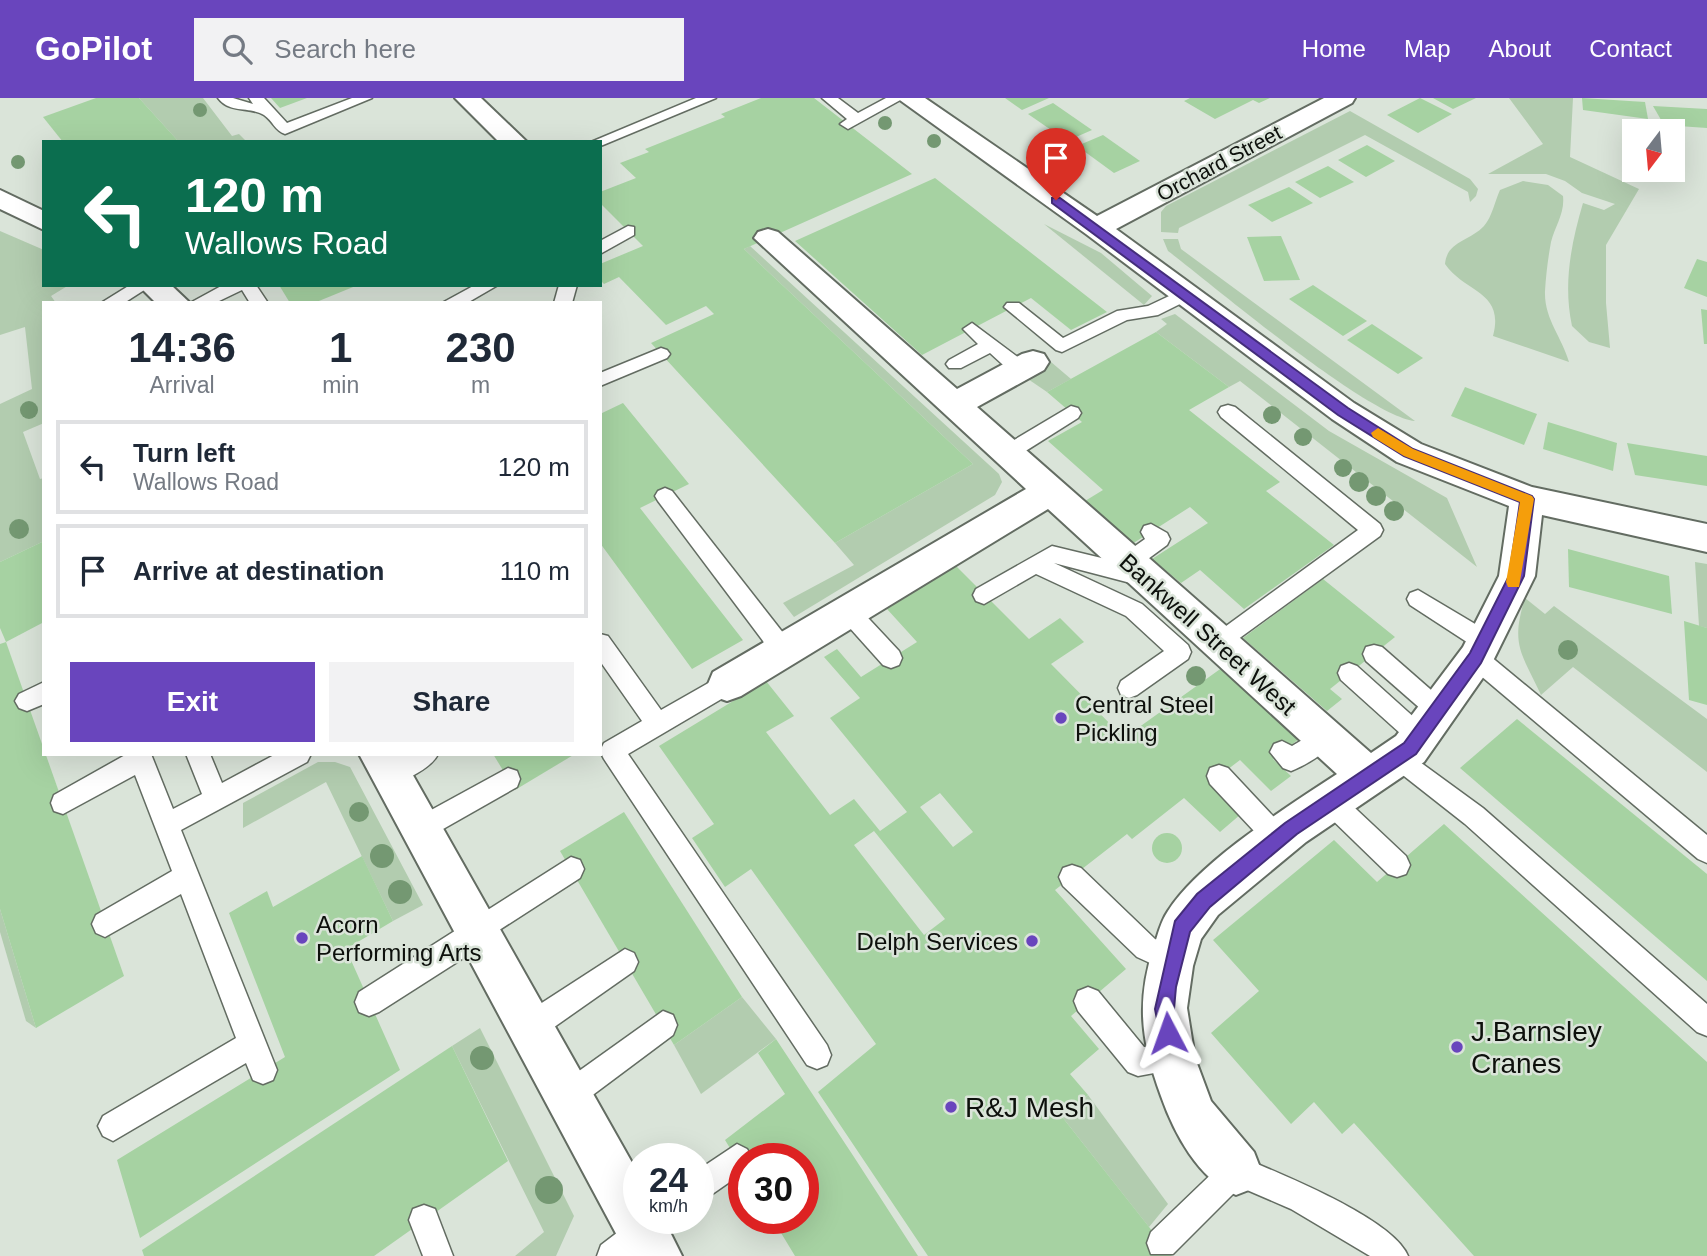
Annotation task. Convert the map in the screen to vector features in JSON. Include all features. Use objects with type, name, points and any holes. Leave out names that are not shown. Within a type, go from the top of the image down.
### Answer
[{"type":"street","points":[[467,98],[512,140]]},
{"type":"street","points":[[909,98],[1096,228],[1343,411],[1409,453],[1527,499],[1707,538]]},
{"type":"street","name":"Orchard Street","points":[[1096,228],[1343,98]]},
{"type":"street","points":[[0,198],[42,221]]},
{"type":"street","name":"Bankwell Street West","points":[[768,238],[1324,737],[1406,744]]},
{"type":"street","points":[[155,287],[172,301]]},
{"type":"street","points":[[953,406],[1026,366]]},
{"type":"street","points":[[712,699],[783,650],[1049,492]]},
{"type":"street","points":[[1236,1170],[1193,1116],[1171,1058],[1164,1009],[1172,960],[1182,928],[1203,900],[1278,839],[1406,744],[1480,650],[1517,576],[1527,499]]},
{"type":"street","points":[[398,761],[420,829],[568,1096],[643,1240]]},
{"type":"lane","points":[[225,98],[230,103],[270,112]]},
{"type":"lane","points":[[256,98],[285,129],[365,98]]},
{"type":"lane","points":[[829,98],[853,122],[897,98]]},
{"type":"lane","points":[[602,140],[699,100]]},
{"type":"lane","points":[[602,248],[628,231]]},
{"type":"lane","points":[[114,301],[140,287]]},
{"type":"lane","points":[[207,301],[252,290]]},
{"type":"lane","points":[[1013,307],[1062,346],[1123,314],[1152,311],[1184,295]]},
{"type":"lane","points":[[972,329],[991,345],[1026,366]]},
{"type":"lane","points":[[955,364],[991,345]]},
{"type":"lane","points":[[602,379],[661,354]]},
{"type":"lane","points":[[1219,644],[1373,530],[1228,412]]},
{"type":"lane","points":[[1006,454],[1071,413]]},
{"type":"lane","points":[[665,496],[783,650]]},
{"type":"lane","points":[[984,595],[1052,554],[1137,570],[1160,539],[1150,532]]},
{"type":"lane","points":[[1035,564],[1133,610],[1180,652],[1129,688]]},
{"type":"lane","points":[[1418,599],[1480,650],[1612,784],[1707,851]]},
{"type":"lane","points":[[848,611],[891,658]]},
{"type":"lane","points":[[602,645],[673,722]]},
{"type":"lane","points":[[1374,654],[1406,744]]},
{"type":"lane","points":[[1349,673],[1406,744],[1474,816],[1707,1022]]},
{"type":"lane","points":[[712,699],[673,722],[612,751],[817,1055]]},
{"type":"lane","points":[[1282,752],[1291,760],[1324,737]]},
{"type":"lane","points":[[199,756],[216,799]]},
{"type":"lane","points":[[167,825],[295,756]]},
{"type":"lane","points":[[63,803],[140,757],[263,1070]]},
{"type":"lane","points":[[1219,776],[1278,839]]},
{"type":"lane","points":[[420,829],[508,779]]},
{"type":"lane","points":[[1330,801],[1397,865]]},
{"type":"lane","points":[[369,1002],[571,869]]},
{"type":"lane","points":[[105,924],[187,877]]},
{"type":"lane","points":[[1072,877],[1146,948],[1172,960]]},
{"type":"lane","points":[[530,1027],[625,962]]},
{"type":"lane","points":[[1088,1001],[1139,1062],[1171,1058]]},
{"type":"lane","points":[[568,1096],[663,1026]]},
{"type":"lane","points":[[113,1126],[252,1044]]},
{"type":"lane","points":[[714,1177],[728,1166]]},
{"type":"lane","points":[[1162,1243],[1236,1170],[1302,1198],[1387,1249],[1393,1256]]},
{"type":"lane","points":[[424,1220],[438,1256]]},
{"type":"green space","points":[[139,98],[203,98],[232,136],[239,134],[245,140],[177,140]]},
{"type":"green space","points":[[1509,98],[1573,98],[1570,157],[1639,189],[1606,245],[1606,303],[1610,348],[1589,342],[1572,326],[1568,279],[1583,203],[1604,210],[1615,204],[1582,193],[1565,181],[1546,174],[1488,174],[1543,144]]},
{"type":"green space","points":[[1350,111],[1470,179],[1478,189],[1476,196],[1470,202],[1468,192],[1365,135],[1179,228],[1178,233],[1161,232],[1161,212],[1166,206]]},
{"type":"green space","points":[[1523,181],[1548,185],[1563,196],[1561,214],[1551,242],[1545,301],[1569,362],[1493,336],[1495,321],[1488,301],[1453,274],[1445,264],[1450,250],[1487,222],[1500,190]]},
{"type":"green space","points":[[1044,224],[1101,253],[1152,296],[1144,305]]},
{"type":"green space","points":[[0,231],[42,249],[42,287],[66,287],[51,296],[55,301],[42,301],[42,424],[23,432],[42,478],[42,542],[0,562],[0,404],[32,389],[25,327],[0,335]]},
{"type":"green space","points":[[1163,239],[1178,239],[1181,249],[1415,421],[1392,414],[1328,374],[1168,251]]},
{"type":"green space","points":[[750,246],[999,474],[1002,482],[995,495],[794,617],[783,603],[854,565],[835,543],[973,464],[744,249]]},
{"type":"green space","points":[[1175,314],[1329,431],[1447,498],[1477,567],[1240,381],[1229,387],[1156,332],[1167,324],[1161,319]]},
{"type":"green space","points":[[1051,362],[1071,379],[1047,392],[1025,377]]},
{"type":"green space","points":[[1695,562],[1707,564],[1707,628],[1699,626]]},
{"type":"green space","points":[[1525,598],[1545,614],[1554,606],[1707,719],[1707,772],[1573,667],[1541,695],[1518,639]]},
{"type":"green space","points":[[318,762],[335,762],[350,767],[423,905],[393,921],[326,782],[243,828],[243,803]]},
{"type":"green space","points":[[0,909],[36,1028],[26,1021],[0,932]]},
{"type":"green space","points":[[742,997],[776,1039],[701,1094],[674,1045]]},
{"type":"green space","points":[[480,1028],[574,1216],[556,1256],[515,1256],[544,1232],[452,1046]]},
{"type":"green space","points":[[1088,1095],[1168,1204],[1149,1227],[1063,1118]]},
{"type":"building","points":[[96,98],[139,98],[177,140],[61,140],[43,117]]},
{"type":"building","points":[[271,98],[307,98],[280,108]]},
{"type":"building","points":[[761,98],[814,98],[912,174],[744,249],[973,464],[835,543],[651,343],[714,314],[706,306],[666,325],[619,277],[604,284],[602,282],[602,263],[643,246],[602,205],[602,191],[636,178],[620,163],[649,152],[645,149],[725,117],[721,114]]},
{"type":"building","points":[[1005,98],[1049,98],[1022,110]]},
{"type":"building","points":[[1190,98],[1270,98],[1259,103],[1253,100],[1215,119],[1184,101]]},
{"type":"building","points":[[1420,98],[1452,114],[1418,133],[1387,115]]},
{"type":"building","points":[[1433,98],[1476,98],[1453,109]]},
{"type":"building","points":[[1582,98],[1645,102],[1648,119],[1583,110]]},
{"type":"building","points":[[1053,103],[1092,130],[1067,141],[1028,114]]},
{"type":"building","points":[[1653,106],[1707,109],[1707,128],[1685,126],[1685,119],[1661,119]]},
{"type":"building","points":[[1103,135],[1140,161],[1114,173],[1077,146]]},
{"type":"building","points":[[1367,145],[1395,161],[1366,177],[1338,160]]},
{"type":"building","points":[[1328,166],[1354,182],[1320,198],[1295,182]]},
{"type":"building","points":[[935,178],[1107,312],[1071,330],[1031,298],[922,355],[795,241]]},
{"type":"building","points":[[1289,187],[1313,203],[1272,222],[1248,205]]},
{"type":"building","points":[[1281,236],[1300,280],[1264,281],[1247,237]]},
{"type":"building","points":[[1697,259],[1707,262],[1707,297],[1684,288]]},
{"type":"building","points":[[1313,285],[1367,321],[1343,336],[1289,299]]},
{"type":"building","points":[[280,287],[353,287],[319,301],[289,301]]},
{"type":"building","points":[[1701,309],[1707,310],[1707,344],[1704,344]]},
{"type":"building","points":[[1372,324],[1423,358],[1398,374],[1347,340]]},
{"type":"building","points":[[1156,332],[1229,387],[1189,410],[1280,482],[1266,491],[1334,545],[1244,609],[1200,570],[1181,583],[1152,559],[1208,523],[1190,507],[1132,544],[1085,501],[1103,490],[1048,441],[1082,422],[1047,392]]},
{"type":"building","points":[[1465,387],[1537,414],[1524,445],[1451,416]]},
{"type":"building","points":[[623,403],[689,484],[640,508],[743,640],[692,669],[602,546],[602,413]]},
{"type":"building","points":[[1548,422],[1617,443],[1613,471],[1543,449]]},
{"type":"building","points":[[1627,443],[1707,456],[1707,486],[1635,475]]},
{"type":"building","points":[[42,542],[42,623],[6,642],[0,628],[0,562]]},
{"type":"building","points":[[1568,549],[1669,576],[1672,614],[1569,587]]},
{"type":"building","points":[[956,566],[1029,639],[1060,618],[1084,642],[1051,664],[1124,738],[1223,667],[1299,739],[1273,759],[1291,776],[1271,791],[1240,760],[1210,783],[1241,814],[1220,832],[1184,798],[1132,839],[1127,834],[1055,890],[1126,969],[1071,1016],[1099,1049],[1070,1074],[1088,1095],[1063,1118],[1172,1256],[928,1256],[818,1092],[876,1044],[751,869],[725,887],[692,838],[714,824],[659,746],[766,681],[794,716],[766,732],[830,815],[854,799],[880,831],[907,812],[830,718],[860,698],[824,657],[837,649],[861,677],[917,642],[887,609]],"holes":[[[940,793],[973,832],[953,847],[920,807]],[[874,831],[945,919],[924,935],[854,845]]]},
{"type":"building","points":[[1323,579],[1395,637],[1330,689],[1342,699],[1327,711],[1243,638]]},
{"type":"building","points":[[1684,621],[1707,628],[1707,705],[1689,700]]},
{"type":"building","points":[[6,642],[42,744],[42,756],[46,756],[124,976],[36,1028],[0,909],[0,644]]},
{"type":"building","points":[[1517,719],[1707,874],[1707,981],[1460,768]]},
{"type":"building","points":[[494,756],[572,756],[515,790]]},
{"type":"building","points":[[624,812],[742,997],[674,1045],[560,851]]},
{"type":"building","name":"J.Barnsley Cranes","points":[[1444,824],[1707,1062],[1707,1256],[1474,1256],[1354,1123],[1342,1134],[1314,1102],[1291,1124],[1211,1033],[1259,991],[1213,940],[1334,840],[1377,882]]},
{"type":"building","points":[[1167,833],[1173,834],[1181,842],[1181,854],[1173,862],[1167,863],[1161,862],[1153,854],[1152,848],[1153,842],[1161,834]]},
{"type":"building","points":[[362,856],[393,921],[346,949],[400,1070],[140,1238],[117,1160],[285,1057],[229,913],[267,891],[273,907]]},
{"type":"building","points":[[776,1039],[918,1256],[795,1256],[782,1234],[819,1234],[819,1143],[728,1145],[725,1140],[785,1094],[758,1053]]},
{"type":"building","points":[[452,1046],[508,1161],[374,1256],[144,1256],[142,1250]]},
{"type":"slow traffic","points":[[1378,433],[1409,453],[1527,499],[1517,576],[1513,582]]},
{"type":"place","name":"Central Steel Pickling","points":[[1061,718]]},
{"type":"place","name":"Acorn Performing Arts","points":[[302,938]]},
{"type":"place","name":"Delph Services","points":[[1032,941]]},
{"type":"place","name":"J.Barnsley Cranes","points":[[1457,1047]]},
{"type":"place","name":"R&J Mesh","points":[[951,1107]]},
{"type":"route","points":[[1056,200],[1251,346],[1343,411],[1409,453],[1527,499],[1517,576],[1476,658],[1410,749],[1367,775],[1291,828],[1203,900],[1182,928],[1170,966],[1164,1009],[1168,1033]]}]
